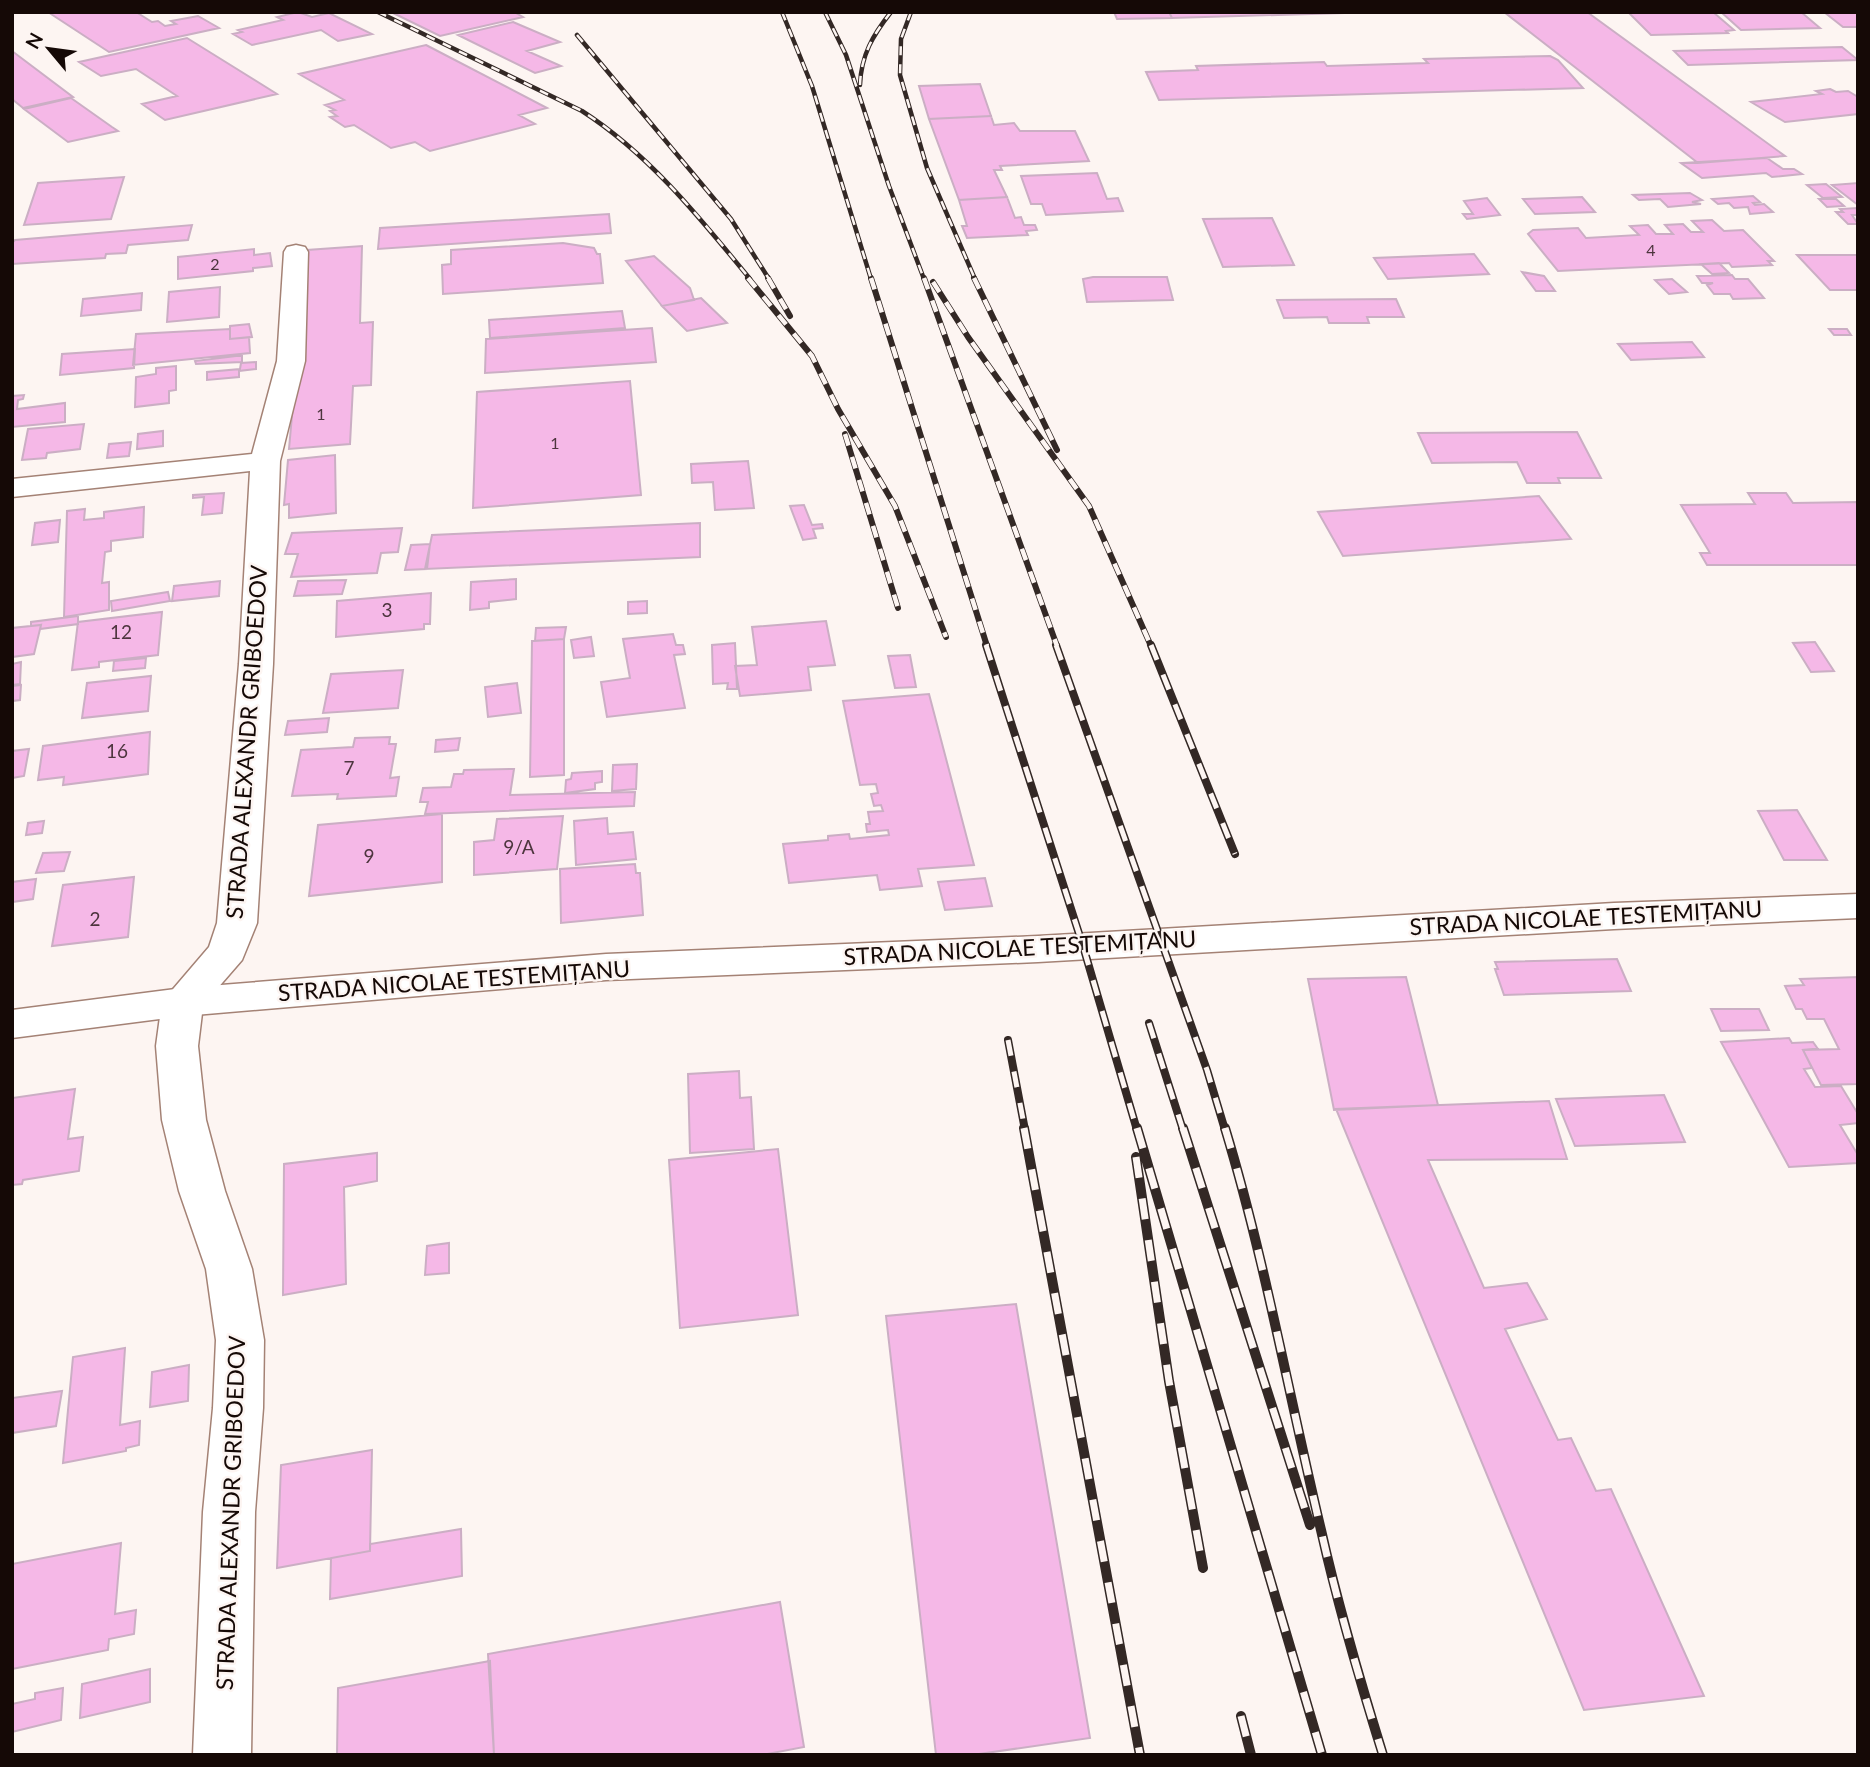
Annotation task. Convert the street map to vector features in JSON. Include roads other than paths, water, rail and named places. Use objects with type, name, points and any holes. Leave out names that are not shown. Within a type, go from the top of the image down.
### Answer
[{"type":"street","name":"STRADA ALEXANDR GRIBOEDOV","points":[[222,1755],[229,1512],[238,1409],[240,1340],[229,1269],[202,1191],[184,1120],[177,1046],[183,1002],[228,951],[237,923],[256,664],[265,461],[291,361],[296,252]]},
{"type":"street","points":[[12,488],[265,461]]},
{"type":"street","name":"STRADA NICOLAE TESTEMIȚANU","points":[[12,1024],[183,1002],[606,967],[1038,949],[1586,917],[1858,906]]},
{"type":"railway","points":[[378,12],[582,111],[606,128],[672,188],[750,279]]},
{"type":"railway","points":[[782,12],[812,86],[871,279]]},
{"type":"railway","points":[[825,12],[846,55],[889,186],[924,279]]},
{"type":"railway","points":[[860,85],[869,46],[891,12]]},
{"type":"railway","points":[[911,12],[901,39],[900,75],[927,168],[975,279]]},
{"type":"railway","points":[[577,35],[731,219],[769,279]]},
{"type":"railway","points":[[748,278],[812,356],[838,409],[895,506],[946,637]]},
{"type":"railway","points":[[768,278],[790,316]]},
{"type":"railway","points":[[871,278],[987,646]]},
{"type":"railway","points":[[924,278],[1057,646]]},
{"type":"railway","points":[[974,278],[1057,450]]},
{"type":"railway","points":[[933,282],[968,337],[1089,506],[1151,646]]},
{"type":"railway","points":[[845,434],[898,608]]},
{"type":"railway","points":[[986,645],[1083,946],[1137,1130]]},
{"type":"railway","points":[[1056,645],[1207,1070],[1225,1130]]},
{"type":"railway","points":[[1151,645],[1235,854]]},
{"type":"railway","points":[[1149,1023],[1183,1130]]},
{"type":"railway","points":[[1008,1040],[1025,1130]]},
{"type":"railway","points":[[1024,1128],[1140,1755]]},
{"type":"railway","points":[[1137,1128],[1322,1755]]},
{"type":"railway","points":[[1183,1128],[1310,1525]]},
{"type":"railway","points":[[1225,1128],[1265,1278],[1335,1587],[1383,1755]]},
{"type":"railway","points":[[1136,1157],[1169,1381],[1203,1568]]},
{"type":"railway","points":[[1241,1716],[1251,1755]]}]
